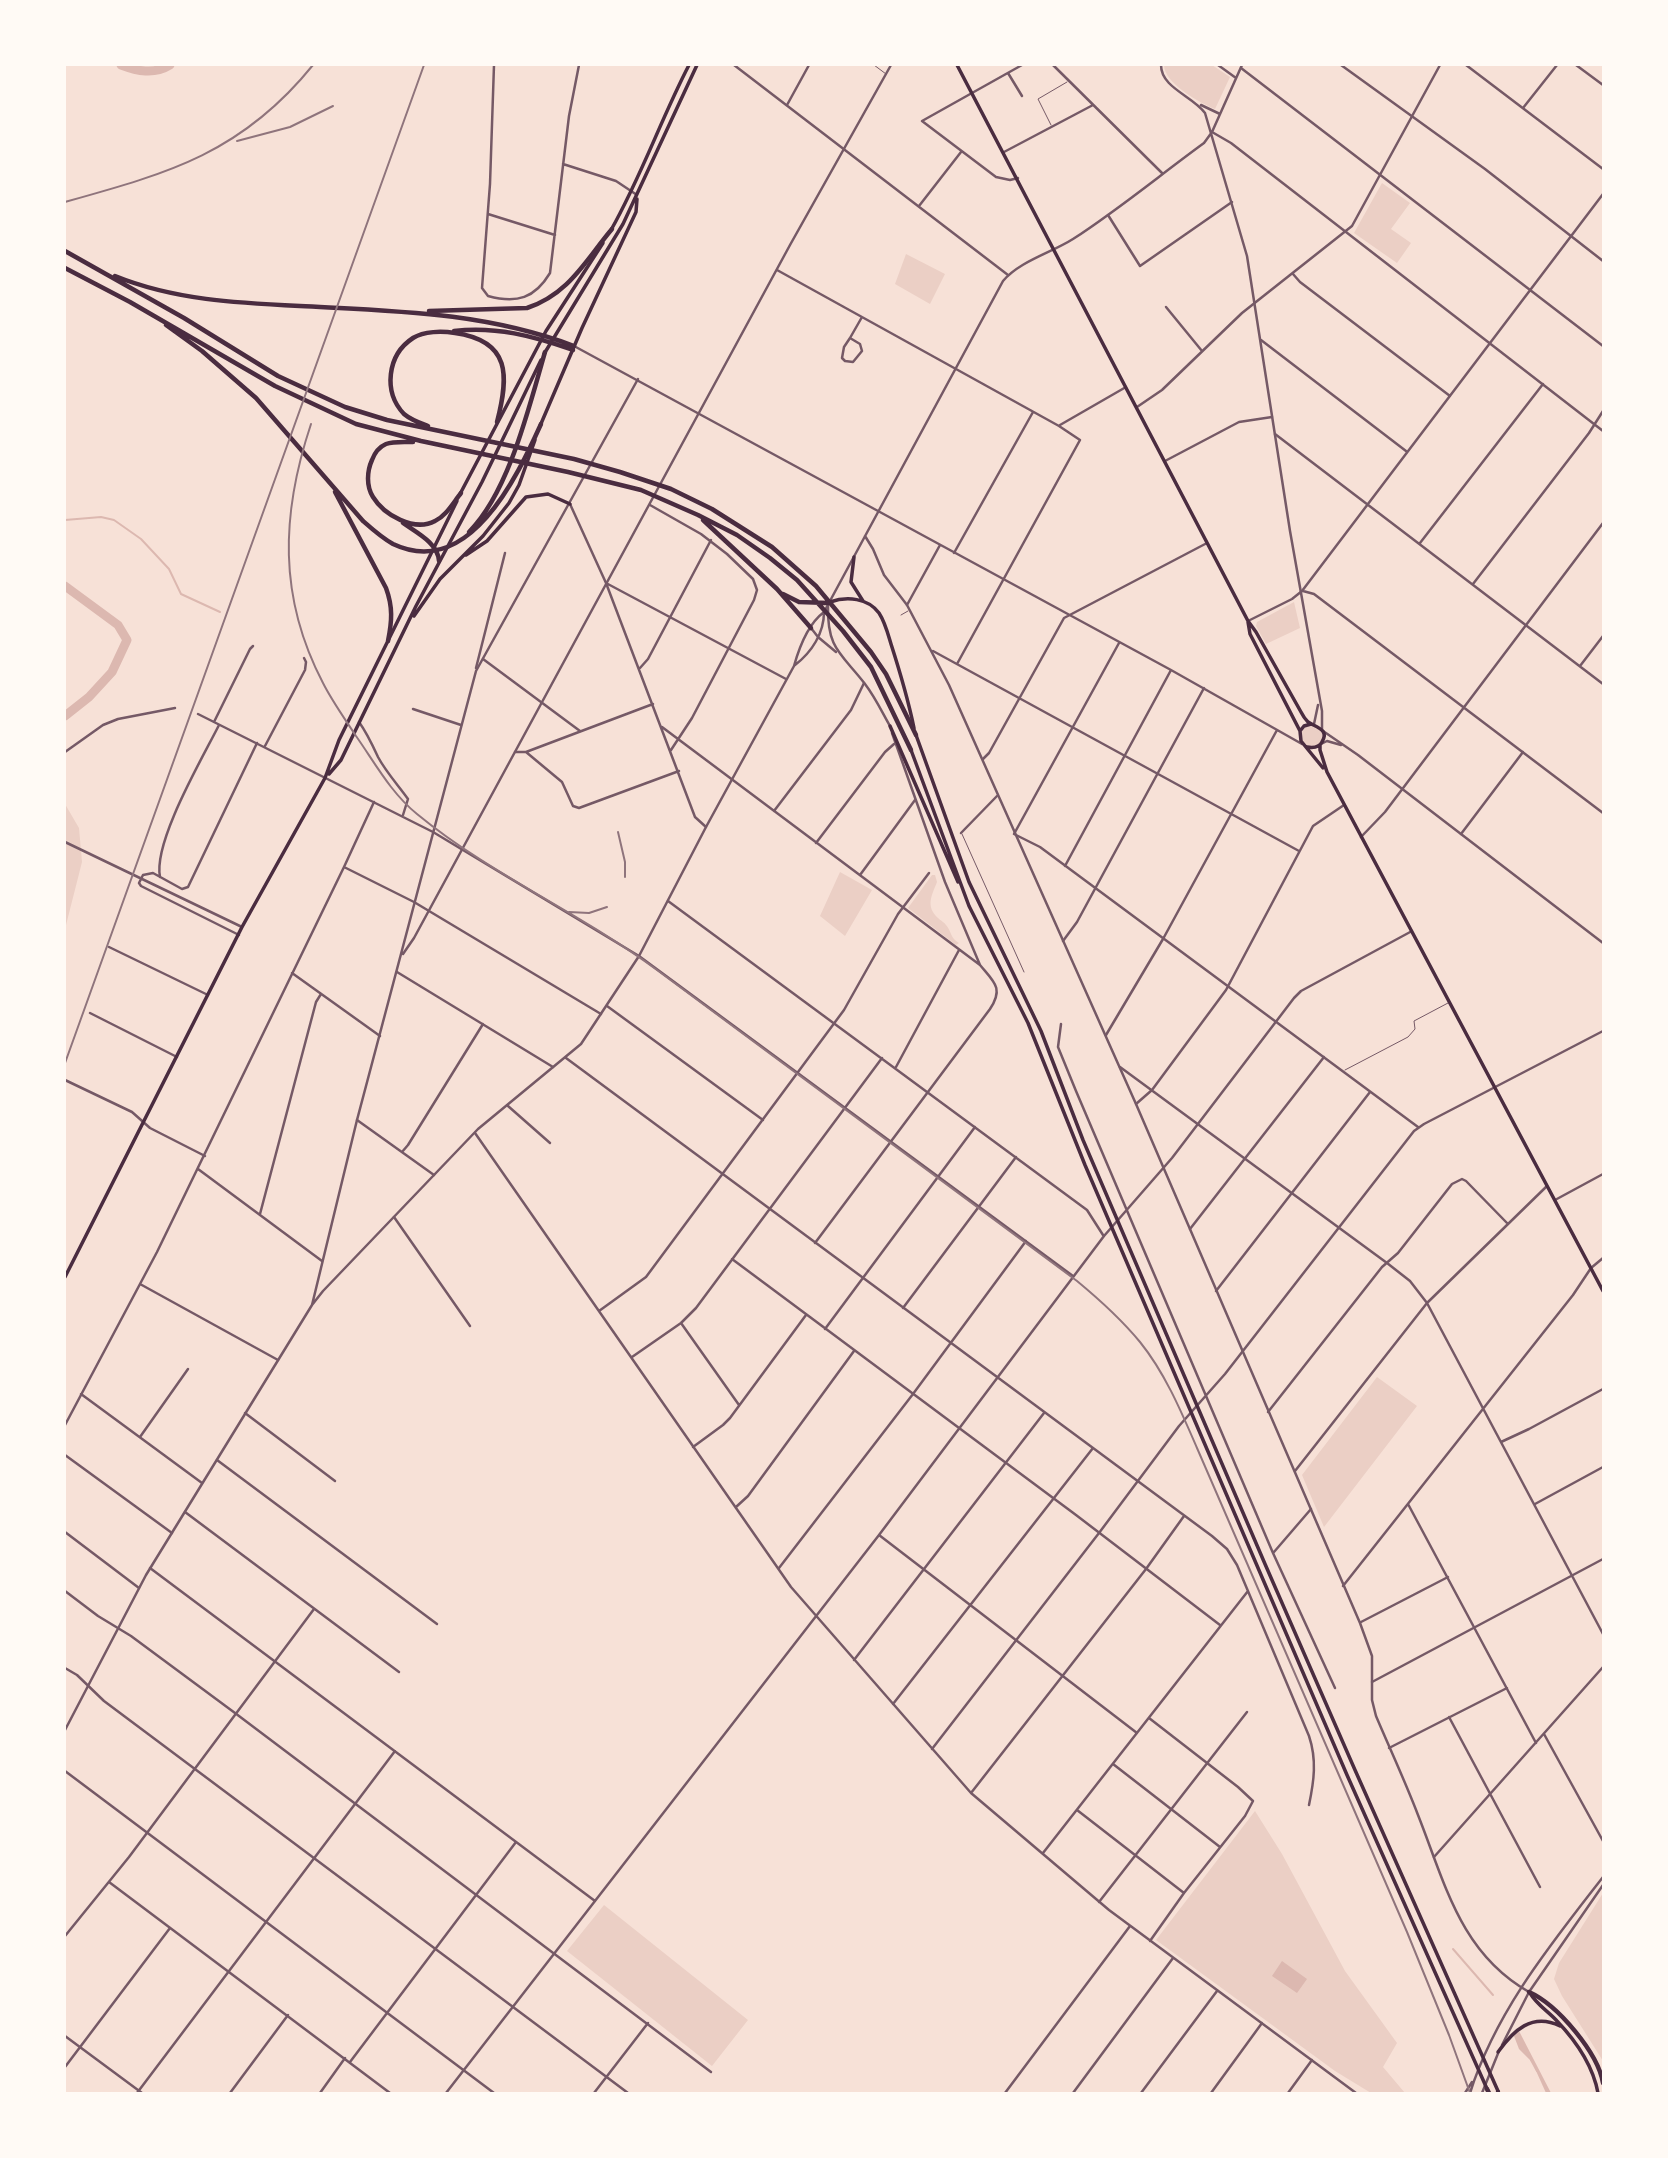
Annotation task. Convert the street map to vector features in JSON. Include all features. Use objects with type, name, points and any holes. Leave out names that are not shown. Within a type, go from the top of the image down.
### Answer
[{"type":"highway","points":[[410,312],[527,308],[539,304],[558,293],[575,276],[612,229]]},
{"type":"highway","points":[[65,251],[278,376],[345,407],[378,418],[604,467],[671,489],[732,521],[772,547],[806,576],[849,625],[886,674],[916,735]]},
{"type":"highway","points":[[65,268],[130,302],[275,386],[341,418],[421,441],[598,479],[667,500],[698,514],[754,546],[797,580],[871,667],[911,750]]},
{"type":"highway","points":[[98,269],[138,285],[210,300],[472,318],[573,348]]},
{"type":"highway","points":[[130,302],[202,351],[256,398],[363,521],[379,535],[402,547],[430,550],[461,541],[481,524],[516,475],[541,424]]},
{"type":"highway","points":[[445,433],[416,422],[404,414],[392,392],[390,377],[394,361],[408,342],[420,335],[488,328],[535,335]]},
{"type":"highway","points":[[446,331],[480,338],[495,352],[501,364],[504,383],[497,422]]},
{"type":"highway","points":[[461,541],[488,510],[506,471],[545,352]]},
{"type":"highway","points":[[421,441],[387,443],[377,450],[369,468],[368,482],[373,497],[435,546],[439,552],[439,561]]},
{"type":"highway","points":[[331,485],[386,588],[392,610],[388,640]]},
{"type":"highway","points":[[399,520],[432,523],[445,513],[461,493]]},
{"type":"highway","points":[[698,514],[777,589],[811,628]]},
{"type":"highway","points":[[777,589],[799,602],[828,603]]},
{"type":"highway","points":[[1529,1992],[1540,1997],[1572,2029],[1594,2060],[1603,2084]]},
{"type":"main road","points":[[326,778],[339,740],[488,439],[546,331],[612,229],[689,65]]},
{"type":"main road","points":[[65,1277],[242,927],[326,778],[341,760],[545,352],[617,235],[638,195],[697,65]]},
{"type":"main road","points":[[957,65],[1248,621],[1301,712],[1322,730],[1324,737],[1320,750],[1327,772],[1603,1291]]},
{"type":"main road","points":[[406,626],[440,579],[496,522],[509,503],[530,459],[541,424],[573,348],[636,212],[638,195]]},
{"type":"main road","points":[[461,558],[487,541],[526,497],[548,494],[570,504]]},
{"type":"main road","points":[[854,557],[851,582],[859,598],[880,614],[884,623],[916,735],[972,891],[1041,1031],[1083,1140],[1349,1758],[1498,2093]]},
{"type":"main road","points":[[828,603],[845,597],[864,602]]},
{"type":"main road","points":[[1248,621],[1250,634],[1305,746],[1327,772]]},
{"type":"main road","points":[[1300,732],[1304,726],[1312,724]]},
{"type":"main road","points":[[890,726],[969,906],[1028,1023],[1191,1413],[1347,1775],[1488,2092]]},
{"type":"main road","points":[[1305,746],[1314,748],[1321,744]]},
{"type":"main road","points":[[911,750],[969,906]]},
{"type":"main road","points":[[1529,1992],[1564,2029],[1591,2069],[1598,2093]]},
{"type":"main road","points":[[1498,2052],[1515,2031],[1529,2022],[1553,2023],[1564,2029]]},
{"type":"street","points":[[494,65],[483,290],[492,297],[510,299],[521,299],[536,292],[550,273],[571,105],[579,65]]},
{"type":"street","points":[[734,65],[1008,275]]},
{"type":"street","points":[[787,104],[809,65]]},
{"type":"street","points":[[401,957],[891,65]]},
{"type":"street","points":[[1018,178],[1010,180],[996,177],[922,121],[1022,65]]},
{"type":"street","points":[[1053,65],[1163,174]]},
{"type":"street","points":[[1161,65],[1166,80],[1198,103],[1220,114]]},
{"type":"street","points":[[1218,65],[1236,78]]},
{"type":"street","points":[[1341,65],[1412,115],[1603,261]]},
{"type":"street","points":[[1137,407],[1162,390],[1242,313],[1352,226],[1440,65]]},
{"type":"street","points":[[1466,65],[1603,169]]},
{"type":"street","points":[[1523,108],[1557,65]]},
{"type":"street","points":[[1576,65],[1603,85]]},
{"type":"street","points":[[794,666],[802,660],[818,637],[824,626],[824,612],[828,603],[1008,275],[1071,240],[1204,143],[1212,132],[1242,66],[1603,346]]},
{"type":"street","points":[[1008,72],[1022,96]]},
{"type":"street","points":[[1198,103],[1212,132],[1247,256],[1322,711],[1322,730],[1603,943]]},
{"type":"street","points":[[1004,152],[1093,105]]},
{"type":"street","points":[[1212,132],[1231,143],[1603,431]]},
{"type":"street","points":[[919,206],[961,152]]},
{"type":"street","points":[[564,164],[606,177],[638,195]]},
{"type":"street","points":[[1248,621],[1292,599],[1302,591],[1603,194]]},
{"type":"street","points":[[1108,214],[1140,266],[1232,202]]},
{"type":"street","points":[[488,214],[556,235]]},
{"type":"street","points":[[777,270],[956,368],[1080,440],[957,664]]},
{"type":"street","points":[[1293,274],[1450,396]]},
{"type":"street","points":[[1166,307],[1203,351]]},
{"type":"street","points":[[850,338],[860,344],[862,351],[853,362],[842,358],[844,347],[862,317]]},
{"type":"street","points":[[1261,340],[1407,452]]},
{"type":"street","points":[[573,348],[638,379],[1204,688],[1305,746]]},
{"type":"street","points":[[475,671],[638,379]]},
{"type":"street","points":[[1420,543],[1543,383]]},
{"type":"street","points":[[1059,426],[1126,387]]},
{"type":"street","points":[[1473,584],[1603,411]]},
{"type":"street","points":[[954,553],[1033,412]]},
{"type":"street","points":[[1165,461],[1239,422],[1272,416]]},
{"type":"street","points":[[1275,434],[1603,684]]},
{"type":"street","points":[[570,504],[607,583],[695,817],[706,827]]},
{"type":"street","points":[[649,505],[711,540],[752,579],[757,590],[729,649],[680,740],[671,751]]},
{"type":"street","points":[[1361,837],[1374,826],[1603,523]]},
{"type":"street","points":[[865,536],[884,575],[907,605],[933,651],[1120,1067],[1360,1623],[1373,1656],[1372,1700],[1376,1716],[1418,1813],[1447,1893],[1466,1931],[1487,1960],[1500,1973],[1529,1992]]},
{"type":"street","points":[[639,669],[648,659],[711,540]]},
{"type":"street","points":[[982,759],[989,753],[1059,625],[1068,614],[1207,543]]},
{"type":"street","points":[[907,605],[940,545]]},
{"type":"street","points":[[312,1305],[357,1120],[505,552]]},
{"type":"street","points":[[607,583],[786,679]]},
{"type":"street","points":[[1302,591],[1314,594],[1603,813]]},
{"type":"street","points":[[828,603],[829,625],[839,654]]},
{"type":"street","points":[[65,1730],[150,1569],[312,1305],[475,1133],[581,1044],[607,1006],[639,956],[794,666],[798,652],[816,618],[824,612]]},
{"type":"street","points":[[811,628],[839,654],[864,683],[890,726],[945,883],[980,965],[998,989],[997,999],[815,1243]]},
{"type":"street","points":[[1580,666],[1603,636]]},
{"type":"street","points":[[1014,834],[1119,643]]},
{"type":"street","points":[[214,722],[253,646]]},
{"type":"street","points":[[933,651],[1299,851]]},
{"type":"street","points":[[264,746],[305,670],[304,658]]},
{"type":"street","points":[[482,659],[580,731]]},
{"type":"street","points":[[1065,866],[1171,670]]},
{"type":"street","points":[[774,811],[851,710],[864,683]]},
{"type":"street","points":[[1063,941],[1077,922],[1204,688]]},
{"type":"street","points":[[1312,724],[1319,702]]},
{"type":"street","points":[[514,752],[526,752],[653,704]]},
{"type":"street","points":[[65,752],[103,725],[118,719],[176,708]]},
{"type":"street","points":[[413,709],[461,725]]},
{"type":"street","points":[[198,714],[433,832],[639,956],[1073,1276]]},
{"type":"street","points":[[359,722],[408,799],[403,816]]},
{"type":"street","points":[[160,877],[159,865],[167,832],[219,724]]},
{"type":"street","points":[[662,727],[980,965]]},
{"type":"street","points":[[1105,1036],[1163,939],[1277,730]]},
{"type":"street","points":[[1288,736],[1297,736],[1300,732]]},
{"type":"street","points":[[1321,744],[1327,741],[1348,748]]},
{"type":"street","points":[[239,935],[139,884],[140,877],[146,873],[184,889],[188,887],[257,743]]},
{"type":"street","points":[[816,843],[885,752],[895,743]]},
{"type":"street","points":[[526,752],[562,782],[574,806],[579,808],[679,771]]},
{"type":"street","points":[[1461,834],[1523,752]]},
{"type":"street","points":[[961,833],[997,796]]},
{"type":"street","points":[[860,876],[915,800]]},
{"type":"street","points":[[65,1425],[205,1156],[374,802]]},
{"type":"street","points":[[1136,1104],[1152,1090],[1216,1005],[1315,823],[1344,805]]},
{"type":"street","points":[[1014,834],[1033,843],[1065,866],[1419,1127]]},
{"type":"street","points":[[65,842],[242,927]]},
{"type":"street","points":[[344,867],[429,910],[601,1014]]},
{"type":"street","points":[[598,1311],[646,1277],[844,1010],[903,908],[929,873]]},
{"type":"street","points":[[668,901],[1087,1210],[1104,1236]]},
{"type":"street","points":[[446,2093],[879,1535],[1104,1236],[1163,1168],[1301,990],[1412,931]]},
{"type":"street","points":[[109,947],[208,995]]},
{"type":"street","points":[[895,1068],[959,950]]},
{"type":"street","points":[[397,972],[554,1067]]},
{"type":"street","points":[[292,974],[380,1036]]},
{"type":"street","points":[[260,1214],[316,1002],[321,994]]},
{"type":"street","points":[[607,1006],[763,1120]]},
{"type":"street","points":[[90,1013],[177,1057]]},
{"type":"street","points":[[402,1152],[483,1024]]},
{"type":"street","points":[[1061,1024],[1058,1047],[1273,1553],[1335,1688]]},
{"type":"street","points":[[932,1749],[1100,1533],[1178,1426],[1242,1352],[1419,1127],[1603,1031]]},
{"type":"street","points":[[566,1058],[1227,1549],[1237,1564],[1313,1748],[1314,1784],[1309,1805]]},
{"type":"street","points":[[631,1358],[681,1323],[696,1308],[882,1058]]},
{"type":"street","points":[[1189,1230],[1324,1058]]},
{"type":"street","points":[[1120,1067],[1410,1280],[1427,1303],[1603,1634]]},
{"type":"street","points":[[65,1080],[132,1112],[145,1123],[205,1156]]},
{"type":"street","points":[[1216,1290],[1370,1092]]},
{"type":"street","points":[[508,1106],[550,1143]]},
{"type":"street","points":[[357,1120],[434,1175]]},
{"type":"street","points":[[825,1329],[975,1127]]},
{"type":"street","points":[[475,1133],[779,1569],[816,1616],[971,1793],[1130,1926],[1356,2093]]},
{"type":"street","points":[[903,1308],[1016,1157]]},
{"type":"street","points":[[198,1169],[322,1261]]},
{"type":"street","points":[[1555,1200],[1603,1174]]},
{"type":"street","points":[[1268,1412],[1452,1184],[1462,1179],[1466,1181],[1507,1223]]},
{"type":"street","points":[[1294,1472],[1427,1303],[1547,1186]]},
{"type":"street","points":[[394,1217],[470,1326]]},
{"type":"street","points":[[779,1569],[1026,1241]]},
{"type":"street","points":[[1343,1586],[1573,1295],[1591,1268],[1603,1258]]},
{"type":"street","points":[[732,1259],[1220,1625]]},
{"type":"street","points":[[140,1284],[278,1360]]},
{"type":"street","points":[[693,1447],[723,1425],[806,1315]]},
{"type":"street","points":[[681,1323],[739,1405]]},
{"type":"street","points":[[735,1508],[748,1496],[854,1350]]},
{"type":"street","points":[[140,1437],[188,1369]]},
{"type":"street","points":[[1501,1442],[1603,1389]]},
{"type":"street","points":[[81,1394],[202,1483]]},
{"type":"street","points":[[245,1413],[335,1480]]},
{"type":"street","points":[[854,1660],[1044,1413]]},
{"type":"street","points":[[893,1704],[1093,1448]]},
{"type":"street","points":[[65,1455],[172,1533]]},
{"type":"street","points":[[217,1460],[437,1624]]},
{"type":"street","points":[[1535,1504],[1603,1467]]},
{"type":"street","points":[[1408,1504],[1536,1742]]},
{"type":"street","points":[[1273,1553],[1311,1509]]},
{"type":"street","points":[[185,1512],[399,1672]]},
{"type":"street","points":[[971,1793],[1185,1516]]},
{"type":"street","points":[[65,1532],[139,1588]]},
{"type":"street","points":[[879,1535],[1137,1733]]},
{"type":"street","points":[[1372,1682],[1603,1559]]},
{"type":"street","points":[[150,1569],[595,1901]]},
{"type":"street","points":[[1360,1623],[1448,1577]]},
{"type":"street","points":[[65,1591],[235,1713],[711,2072]]},
{"type":"street","points":[[1042,1854],[1248,1591]]},
{"type":"street","points":[[65,1936],[147,1833],[314,1609]]},
{"type":"street","points":[[1434,1857],[1603,1667]]},
{"type":"street","points":[[65,1668],[104,1701],[628,2093]]},
{"type":"street","points":[[1389,1748],[1507,1688]]},
{"type":"street","points":[[1100,1902],[1247,1712]]},
{"type":"street","points":[[1449,1717],[1540,1887]]},
{"type":"street","points":[[1148,1718],[1251,1798],[1253,1804],[1150,1941]]},
{"type":"street","points":[[1544,1734],[1603,1841]]},
{"type":"street","points":[[65,2035],[139,2092],[395,1751]]},
{"type":"street","points":[[1113,1764],[1220,1847]]},
{"type":"street","points":[[65,1771],[494,2093]]},
{"type":"street","points":[[1077,1810],[1184,1893]]},
{"type":"street","points":[[350,2062],[516,1842]]},
{"type":"street","points":[[1471,2093],[1492,2039],[1520,1987],[1603,1877]]},
{"type":"street","points":[[109,1882],[390,2093]]},
{"type":"street","points":[[1482,2093],[1498,2052],[1529,1992],[1603,1885]]},
{"type":"street","points":[[1005,2093],[1130,1926]]},
{"type":"street","points":[[65,2067],[170,1928]]},
{"type":"street","points":[[1073,2093],[1173,1958]]},
{"type":"street","points":[[1141,2093],[1217,1991]]},
{"type":"street","points":[[230,2093],[288,2015]]},
{"type":"street","points":[[594,2093],[648,2023]]},
{"type":"street","points":[[1210,2093],[1262,2023]]},
{"type":"street","points":[[320,2093],[345,2058]]},
{"type":"street","points":[[1288,2093],[1312,2060]]},
{"type":"street","points":[[1465,2093],[1476,2076]]},
{"type":"lane","points":[[874,65],[886,74]]},
{"type":"lane","points":[[1052,127],[1038,99],[1069,81]]},
{"type":"lane","points":[[901,615],[910,610]]},
{"type":"lane","points":[[961,833],[1024,972]]},
{"type":"lane","points":[[1343,1071],[1408,1037],[1415,1029],[1415,1021],[1450,1002]]},
{"type":"shaded area","points":[[1164,65],[1212,65],[1230,77],[1215,109],[1176,85]]},
{"type":"shaded area","points":[[1382,183],[1410,203],[1391,229],[1411,243],[1397,263],[1354,233]]},
{"type":"shaded area","points":[[906,254],[945,274],[930,304],[895,284]]},
{"type":"shaded area","points":[[1294,602],[1300,628],[1266,644],[1256,626],[1257,622]]},
{"type":"shaded area","points":[[1312,724],[1320,728],[1324,736],[1320,744],[1312,748],[1304,744],[1300,736],[1304,728]]},
{"type":"shaded area","points":[[65,804],[79,828],[82,862],[65,929]]},
{"type":"shaded area","points":[[840,872],[872,890],[845,936],[820,916]]},
{"type":"shaded area","points":[[932,875],[935,875],[937,882],[931,900],[932,909],[959,943],[956,945],[908,908]]},
{"type":"shaded area","points":[[1377,1377],[1417,1406],[1324,1527],[1302,1475]]},
{"type":"shaded area","points":[[1255,1811],[1282,1854],[1345,1971],[1397,2043],[1383,2067],[1405,2093],[1371,2093],[1335,2071],[1156,1940]]},
{"type":"shaded area","points":[[1603,1893],[1603,2061],[1554,1979],[1559,1963]]},
{"type":"shaded area","points":[[604,1905],[748,2020],[712,2066],[567,1951]]},
{"type":"shaded area","points":[[1282,1961],[1307,1979],[1297,1993],[1272,1976]]},
{"type":"shaded area","points":[[1519,2031],[1551,2093],[1546,2093],[1532,2062],[1519,2049],[1514,2036]]},
{"type":"waterway","points":[[121,65],[146,71],[170,65]]},
{"type":"waterway","points":[[65,520],[101,517],[114,520],[141,539],[169,569],[181,594],[220,612]]},
{"type":"waterway","points":[[65,586],[118,625],[127,640],[112,672],[89,697],[65,716]]},
{"type":"waterway","points":[[1453,1949],[1493,1995]]},
{"type":"waterway","points":[[1531,2060],[1537,2071]]},
{"type":"railway","points":[[65,202],[138,181],[201,156],[259,119],[286,95],[313,65]]},
{"type":"railway","points":[[65,1063],[424,65]]},
{"type":"railway","points":[[237,141],[290,127],[333,106]]},
{"type":"railway","points":[[311,424],[301,457],[290,523],[289,555],[298,619],[308,651],[327,690],[399,797],[445,836],[475,856],[628,949],[1077,1281],[1118,1318],[1149,1354],[1172,1393],[1191,1434],[1407,1932],[1470,2093]]},
{"type":"railway","points":[[618,832],[625,862],[625,877]]},
{"type":"railway","points":[[569,912],[589,913],[607,907]]}]
